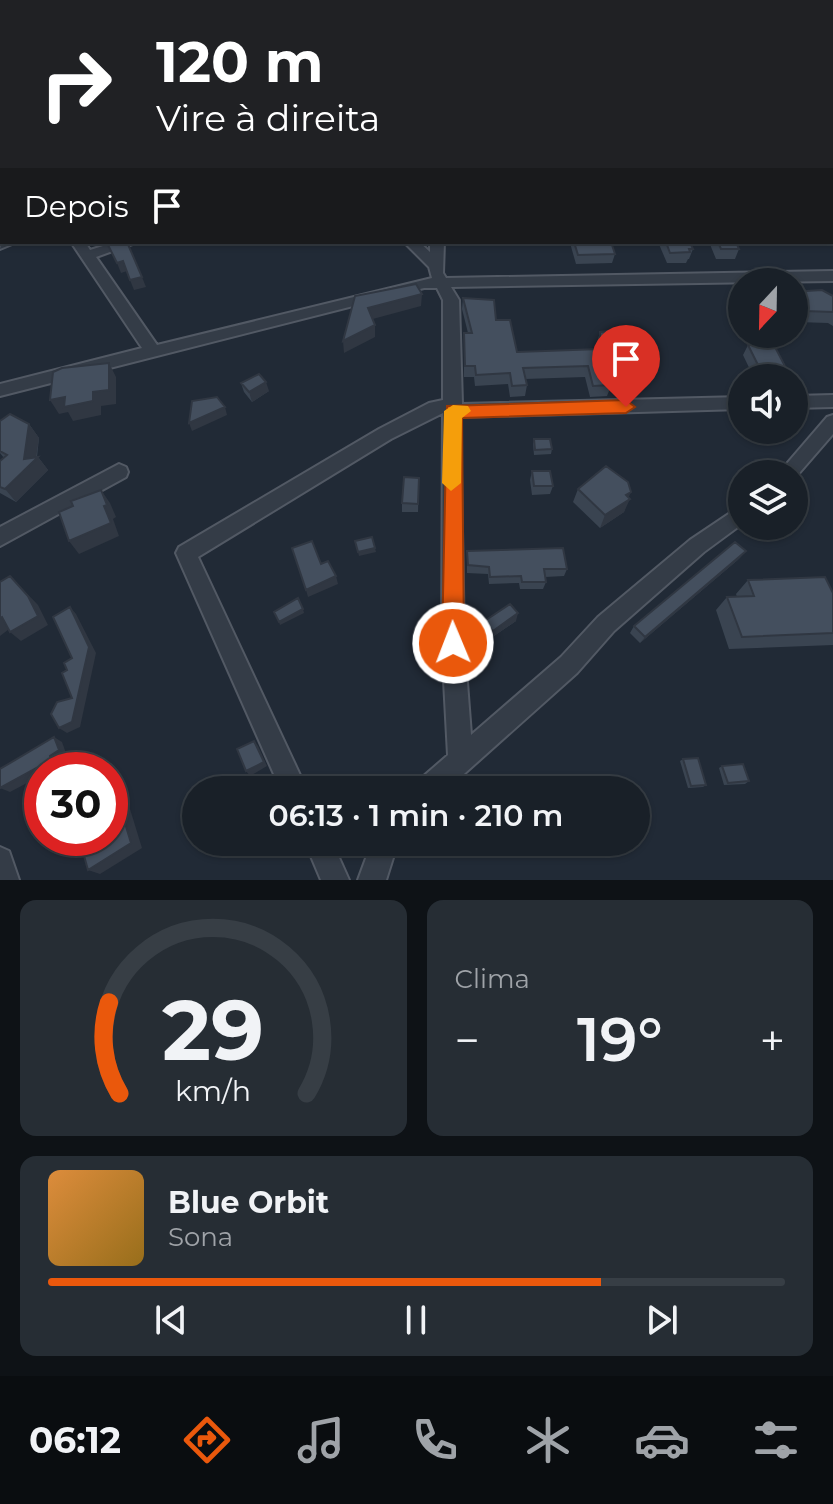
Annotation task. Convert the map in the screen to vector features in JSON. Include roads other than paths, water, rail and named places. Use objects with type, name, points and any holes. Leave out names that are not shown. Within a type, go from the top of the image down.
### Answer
[{"type":"street","points":[[115,244],[83,248],[153,352]]},
{"type":"street","points":[[413,244],[438,274],[451,300],[453,643],[461,759]]},
{"type":"street","points":[[437,244],[438,274]]},
{"type":"street","points":[[0,390],[413,285],[438,274],[833,276]]},
{"type":"street","points":[[808,402],[833,401]]},
{"type":"street","points":[[288,776],[186,553],[385,434],[435,408],[728,403]]},
{"type":"street","points":[[799,460],[833,422]]},
{"type":"street","points":[[0,537],[119,472]]},
{"type":"street","points":[[442,776],[569,665],[606,624],[728,523]]},
{"type":"street","points":[[324,856],[335,880]]},
{"type":"street","points":[[372,880],[380,856]]},
{"type":"street","points":[[0,860],[5,880]]}]
